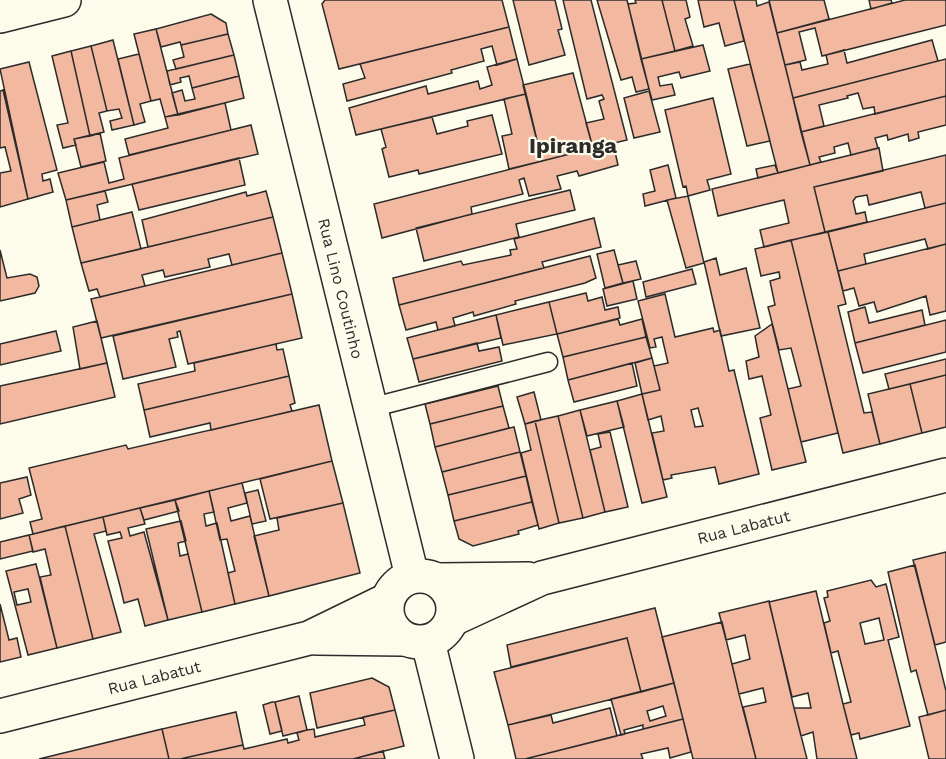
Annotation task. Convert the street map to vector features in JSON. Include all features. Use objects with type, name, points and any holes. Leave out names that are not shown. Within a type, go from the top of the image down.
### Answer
[{"type":"street","points":[[0,16],[64,0]]},
{"type":"street","name":"Rua Lino Coutinho","points":[[270,0],[370,408],[425,578]]},
{"type":"street","name":"Rua Labatut","points":[[453,619],[542,578],[946,475]]},
{"type":"street","points":[[415,640],[444,634],[453,619],[452,597],[425,578],[396,585],[387,600],[388,622],[415,640],[457,759]]},
{"type":"street","name":"Rua Labatut","points":[[425,578],[542,578]]},
{"type":"street","name":"Rua Labatut","points":[[0,716],[309,638],[387,600]]},
{"type":"street","name":"Rua Labatut","points":[[309,638],[415,640]]},
{"type":"lane","points":[[370,408],[548,363]]},
{"type":"building","points":[[325,0],[502,0],[509,27],[339,69],[322,4]]},
{"type":"building","points":[[513,0],[555,0],[562,29],[558,30],[565,55],[529,65]]},
{"type":"building","points":[[563,0],[591,0],[627,140],[593,148],[586,123],[604,119],[599,101],[604,99],[602,95],[587,99]]},
{"type":"building","points":[[597,0],[627,0],[649,89],[636,92],[632,77],[621,80]]},
{"type":"building","points":[[635,0],[662,0],[675,51],[641,59],[628,4],[636,3]]},
{"type":"building","points":[[662,0],[686,0],[690,17],[685,19],[693,46],[675,51]]},
{"type":"building","points":[[698,0],[734,0],[744,41],[725,46],[719,23],[704,27]]},
{"type":"building","points":[[734,0],[756,0],[757,6],[769,2],[810,165],[778,173]]},
{"type":"building","points":[[769,0],[824,0],[829,19],[777,33]]},
{"type":"building","points":[[869,0],[891,0],[892,3],[871,9]]},
{"type":"building","points":[[905,0],[946,0],[946,25],[822,56],[815,28],[799,32],[806,60],[785,65],[777,33]]},
{"type":"building","points":[[211,14],[226,23],[228,34],[181,45],[180,42],[161,47],[156,29]]},
{"type":"building","points":[[509,27],[517,59],[497,65],[492,46],[481,49],[484,61],[451,70],[452,73],[347,101],[343,84],[365,78],[360,64]]},
{"type":"building","points":[[156,29],[178,115],[165,117],[160,99],[151,101],[134,34]]},
{"type":"building","points":[[228,34],[234,55],[176,69],[173,60],[184,57],[181,45]]},
{"type":"building","points":[[113,40],[134,125],[112,130],[110,121],[122,118],[119,109],[107,111],[91,46]]},
{"type":"building","points":[[932,40],[938,61],[793,98],[785,65],[800,62],[802,70],[828,64],[826,55],[844,50],[847,63]]},
{"type":"building","points":[[703,45],[710,71],[681,78],[679,72],[658,77],[660,86],[672,84],[675,95],[652,100],[641,59]]},
{"type":"building","points":[[91,46],[107,111],[99,113],[104,132],[90,136],[71,51]]},
{"type":"building","points":[[71,51],[90,136],[74,139],[76,145],[63,148],[57,125],[68,123],[52,56]]},
{"type":"building","points":[[139,54],[151,101],[140,104],[145,122],[134,125],[118,59]]},
{"type":"building","points":[[234,55],[239,76],[192,88],[189,76],[180,78],[181,82],[170,85],[167,71]]},
{"type":"building","points":[[517,59],[526,94],[356,135],[349,108],[426,86],[428,94],[478,81],[480,89],[492,85],[487,67]]},
{"type":"building","points":[[946,59],[946,96],[875,114],[874,107],[863,109],[858,93],[847,96],[848,98],[819,105],[824,126],[801,132],[793,98]]},
{"type":"building","points":[[29,62],[57,170],[42,174],[43,181],[50,179],[53,192],[28,199],[0,69]]},
{"type":"building","points":[[750,64],[770,141],[747,146],[728,69]]},
{"type":"building","points":[[573,73],[593,148],[542,161],[523,85]]},
{"type":"building","points":[[239,76],[244,98],[178,115],[172,93],[182,90],[185,101],[195,99],[192,88]]},
{"type":"building","points":[[3,90],[28,199],[0,207],[0,173],[11,171],[5,147],[0,148],[0,91]]},
{"type":"building","points":[[649,91],[660,132],[634,138],[624,98]]},
{"type":"building","points":[[526,94],[542,161],[509,169],[502,136],[512,134],[504,99]]},
{"type":"building","points":[[946,96],[946,125],[918,132],[919,138],[909,141],[908,134],[888,140],[887,135],[875,138],[878,148],[851,155],[848,143],[834,147],[835,153],[819,157],[821,162],[810,165],[801,132]]},
{"type":"building","points":[[713,98],[731,174],[707,180],[710,190],[688,196],[686,186],[683,187],[665,110]]},
{"type":"building","points":[[225,103],[231,130],[129,155],[125,139],[168,128],[165,117]]},
{"type":"building","points":[[492,115],[502,154],[419,174],[418,170],[389,177],[382,149],[386,147],[381,129],[432,117],[437,134],[468,126],[467,121]]},
{"type":"building","points":[[251,125],[258,154],[66,200],[58,173],[104,162],[109,183],[124,179],[119,158]]},
{"type":"building","points":[[100,133],[106,161],[81,167],[74,139]]},
{"type":"building","points":[[613,143],[618,165],[579,176],[577,171],[557,176],[561,189],[529,196],[524,178],[519,180],[523,194],[471,207],[472,214],[382,238],[374,204]]},
{"type":"building","points":[[879,148],[883,171],[814,187],[825,232],[764,247],[760,230],[789,223],[784,200],[718,216],[712,189]]},
{"type":"building","points":[[946,155],[946,203],[925,208],[921,192],[869,205],[867,195],[856,197],[853,201],[856,214],[865,212],[867,222],[825,232],[814,187]]},
{"type":"building","points":[[239,158],[245,185],[139,210],[132,184]]},
{"type":"building","points":[[668,165],[676,198],[645,206],[643,194],[655,191],[650,170]]},
{"type":"building","points":[[775,165],[778,173],[758,178],[756,169]]},
{"type":"building","points":[[570,190],[575,210],[516,224],[519,237],[424,261],[416,228]]},
{"type":"building","points":[[105,191],[108,202],[97,205],[100,220],[72,227],[66,200]]},
{"type":"building","points":[[266,191],[273,217],[148,247],[142,220],[246,192],[247,196]]},
{"type":"building","points":[[688,196],[704,263],[686,268],[667,200]]},
{"type":"building","points":[[946,203],[946,244],[928,249],[925,239],[864,254],[866,264],[838,271],[828,232]]},
{"type":"building","points":[[132,212],[141,249],[81,263],[72,227]]},
{"type":"building","points":[[273,217],[282,253],[232,265],[229,254],[208,259],[210,267],[165,277],[163,270],[142,275],[145,286],[100,297],[97,289],[89,291],[81,263]]},
{"type":"building","points":[[594,218],[601,247],[542,262],[544,268],[399,305],[393,278],[461,261],[463,265],[511,255],[510,250],[517,249],[514,239]]},
{"type":"building","points":[[828,232],[846,304],[838,306],[864,413],[872,412],[880,444],[843,453],[791,240]]},
{"type":"building","points":[[791,240],[838,433],[801,442],[788,389],[801,386],[791,348],[779,350],[768,307],[775,305],[770,281],[780,278],[779,272],[761,276],[755,249]]},
{"type":"building","points":[[946,244],[946,311],[930,315],[926,296],[877,312],[874,302],[859,306],[854,288],[843,291],[838,271]]},
{"type":"building","points":[[0,250],[7,278],[30,274],[37,277],[39,286],[35,293],[0,301]]},
{"type":"building","points":[[614,250],[623,283],[605,288],[597,254]]},
{"type":"building","points":[[282,253],[292,294],[101,338],[91,299]]},
{"type":"building","points":[[590,256],[596,278],[585,283],[515,301],[516,304],[474,316],[473,312],[453,318],[455,326],[438,330],[436,322],[406,330],[399,305]]},
{"type":"building","points":[[716,258],[720,275],[746,268],[760,328],[721,336],[704,262]]},
{"type":"building","points":[[636,261],[641,279],[623,283],[618,265]]},
{"type":"building","points":[[692,269],[696,284],[646,297],[643,282]]},
{"type":"building","points":[[633,281],[637,299],[607,306],[603,289]]},
{"type":"building","points":[[586,293],[588,301],[602,297],[605,310],[618,307],[620,318],[557,334],[549,302]]},
{"type":"building","points":[[292,294],[302,338],[188,364],[180,331],[177,332],[178,337],[169,339],[176,367],[123,379],[113,336]]},
{"type":"building","points":[[665,294],[675,337],[713,328],[714,332],[720,330],[729,371],[734,370],[759,474],[719,484],[715,467],[671,475],[672,478],[663,480],[652,433],[664,431],[661,416],[648,420],[642,394],[660,390],[654,366],[668,363],[662,337],[654,339],[656,347],[650,348],[638,301]],"holes":[[[698,408],[703,426],[695,427],[691,410]]]},
{"type":"building","points":[[549,302],[557,334],[503,345],[496,315]]},
{"type":"building","points":[[865,307],[869,323],[922,310],[925,325],[855,343],[848,312]]},
{"type":"building","points":[[496,315],[501,338],[413,359],[407,338]]},
{"type":"building","points":[[618,319],[620,325],[642,319],[646,337],[563,357],[557,334]]},
{"type":"building","points":[[946,320],[946,352],[863,373],[855,343]]},
{"type":"building","points":[[97,321],[107,363],[80,369],[73,327]]},
{"type":"building","points":[[772,324],[806,462],[772,470],[760,418],[771,415],[762,376],[749,379],[746,361],[759,357],[755,336]]},
{"type":"building","points":[[56,331],[61,351],[0,365],[0,344]]},
{"type":"building","points":[[646,337],[652,358],[568,380],[563,357]]},
{"type":"building","points":[[477,343],[479,351],[499,347],[502,361],[419,382],[413,359]]},
{"type":"building","points":[[276,344],[277,350],[283,349],[289,376],[144,410],[138,384],[195,371],[194,363]]},
{"type":"building","points":[[652,358],[660,390],[642,394],[635,363]]},
{"type":"building","points":[[946,359],[946,375],[889,389],[885,374]]},
{"type":"building","points":[[107,363],[115,397],[0,424],[0,386]]},
{"type":"building","points":[[632,363],[637,386],[574,402],[568,380]]},
{"type":"building","points":[[946,375],[946,427],[922,433],[910,384]]},
{"type":"building","points":[[289,376],[295,403],[290,405],[292,411],[211,430],[210,423],[150,437],[144,410]]},
{"type":"building","points":[[910,384],[922,433],[880,444],[868,394]]},
{"type":"building","points":[[498,386],[503,406],[430,424],[425,404]]},
{"type":"building","points":[[534,392],[541,420],[525,424],[517,397]]},
{"type":"building","points":[[642,394],[667,497],[642,503],[617,401]]},
{"type":"building","points":[[617,401],[624,427],[587,436],[580,410]]},
{"type":"building","points":[[319,405],[332,461],[33,534],[30,522],[42,519],[29,468],[126,445],[128,449]]},
{"type":"building","points":[[503,406],[509,428],[435,447],[430,424]]},
{"type":"building","points":[[580,410],[605,512],[583,518],[558,416]]},
{"type":"building","points":[[558,416],[583,518],[559,523],[535,421]]},
{"type":"building","points":[[535,421],[559,523],[539,529],[521,453],[531,450],[525,424]]},
{"type":"building","points":[[514,427],[520,452],[442,472],[435,447]]},
{"type":"building","points":[[610,432],[628,507],[605,512],[590,450],[601,447],[598,434]]},
{"type":"building","points":[[520,452],[526,476],[448,495],[442,472]]},
{"type":"building","points":[[332,461],[343,503],[270,519],[260,479]]},
{"type":"building","points":[[526,476],[532,502],[454,521],[448,495]]},
{"type":"building","points":[[27,477],[31,495],[19,499],[23,513],[0,519],[0,483]]},
{"type":"building","points":[[242,483],[247,503],[228,508],[231,521],[250,516],[269,596],[235,604],[228,573],[235,571],[227,539],[220,540],[209,491]]},
{"type":"building","points":[[258,490],[266,521],[252,524],[245,493]]},
{"type":"building","points":[[209,491],[214,512],[204,514],[206,526],[217,523],[235,604],[202,612],[175,500]]},
{"type":"building","points":[[175,500],[179,511],[144,520],[140,508]]},
{"type":"building","points":[[532,502],[538,525],[518,531],[519,534],[473,546],[459,539],[454,521]]},
{"type":"building","points":[[343,503],[360,573],[269,596],[254,536],[279,530],[277,518]]},
{"type":"building","points":[[140,508],[145,524],[128,528],[130,536],[144,532],[168,620],[145,626],[138,599],[124,603],[108,541],[122,538],[120,532],[107,535],[103,517]]},
{"type":"building","points":[[103,517],[106,531],[94,534],[121,632],[93,639],[65,526]]},
{"type":"building","points":[[181,521],[186,541],[178,543],[180,556],[188,554],[202,612],[168,620],[146,529]]},
{"type":"building","points":[[65,526],[93,639],[57,648],[40,577],[51,575],[45,549],[33,552],[29,535]]},
{"type":"building","points":[[29,535],[33,551],[0,559],[0,542]]},
{"type":"building","points":[[946,552],[946,642],[935,645],[913,560]]},
{"type":"building","points":[[36,564],[57,648],[28,655],[6,571]],"holes":[[[28,589],[31,602],[17,605],[14,592]]]},
{"type":"building","points":[[915,565],[946,691],[946,710],[928,715],[916,670],[911,672],[888,572]]},
{"type":"building","points":[[871,580],[876,587],[886,584],[899,637],[888,640],[910,726],[860,739],[859,733],[851,735],[843,704],[851,702],[838,651],[831,653],[824,623],[830,621],[824,598],[828,597],[827,591]],"holes":[[[879,618],[884,640],[865,644],[860,623]]]},
{"type":"building","points":[[816,591],[857,759],[817,759],[813,732],[801,736],[794,708],[811,708],[808,693],[792,697],[769,602]]},
{"type":"building","points":[[769,601],[807,759],[756,759],[743,707],[766,702],[763,688],[739,694],[732,664],[750,659],[745,635],[726,640],[719,613]]},
{"type":"building","points":[[0,604],[9,640],[17,638],[21,657],[0,662]]},
{"type":"building","points":[[655,608],[674,683],[641,692],[627,638],[511,667],[507,645]]},
{"type":"building","points":[[722,622],[756,759],[693,759],[662,637]]},
{"type":"building","points":[[627,638],[641,692],[508,725],[494,672]]},
{"type":"building","points":[[372,678],[389,687],[395,710],[317,728],[310,693]]},
{"type":"building","points":[[674,683],[683,719],[643,729],[643,725],[624,730],[625,734],[621,735],[611,699]],"holes":[[[663,706],[666,716],[650,721],[647,711]]]},
{"type":"building","points":[[299,696],[307,730],[283,736],[275,702]]},
{"type":"building","points":[[275,702],[282,731],[270,734],[263,705]]},
{"type":"building","points":[[610,708],[617,736],[525,759],[516,759],[508,725],[551,715],[553,723]]},
{"type":"building","points":[[395,710],[404,746],[353,759],[180,759],[243,745],[244,749],[287,739],[288,743],[299,740],[297,733],[307,730],[314,729],[315,737],[365,725],[363,717]]},
{"type":"building","points":[[946,710],[946,759],[929,759],[919,717]]},
{"type":"building","points":[[236,712],[243,745],[180,759],[169,759],[162,729]]},
{"type":"building","points":[[683,719],[691,752],[670,758],[668,748],[641,754],[643,759],[525,759]]},
{"type":"building","points":[[162,729],[169,759],[39,759]]},
{"type":"building","points":[[383,751],[385,759],[353,759]]},
{"type":"district","name":"Ipiranga","points":[[573,145]]}]
